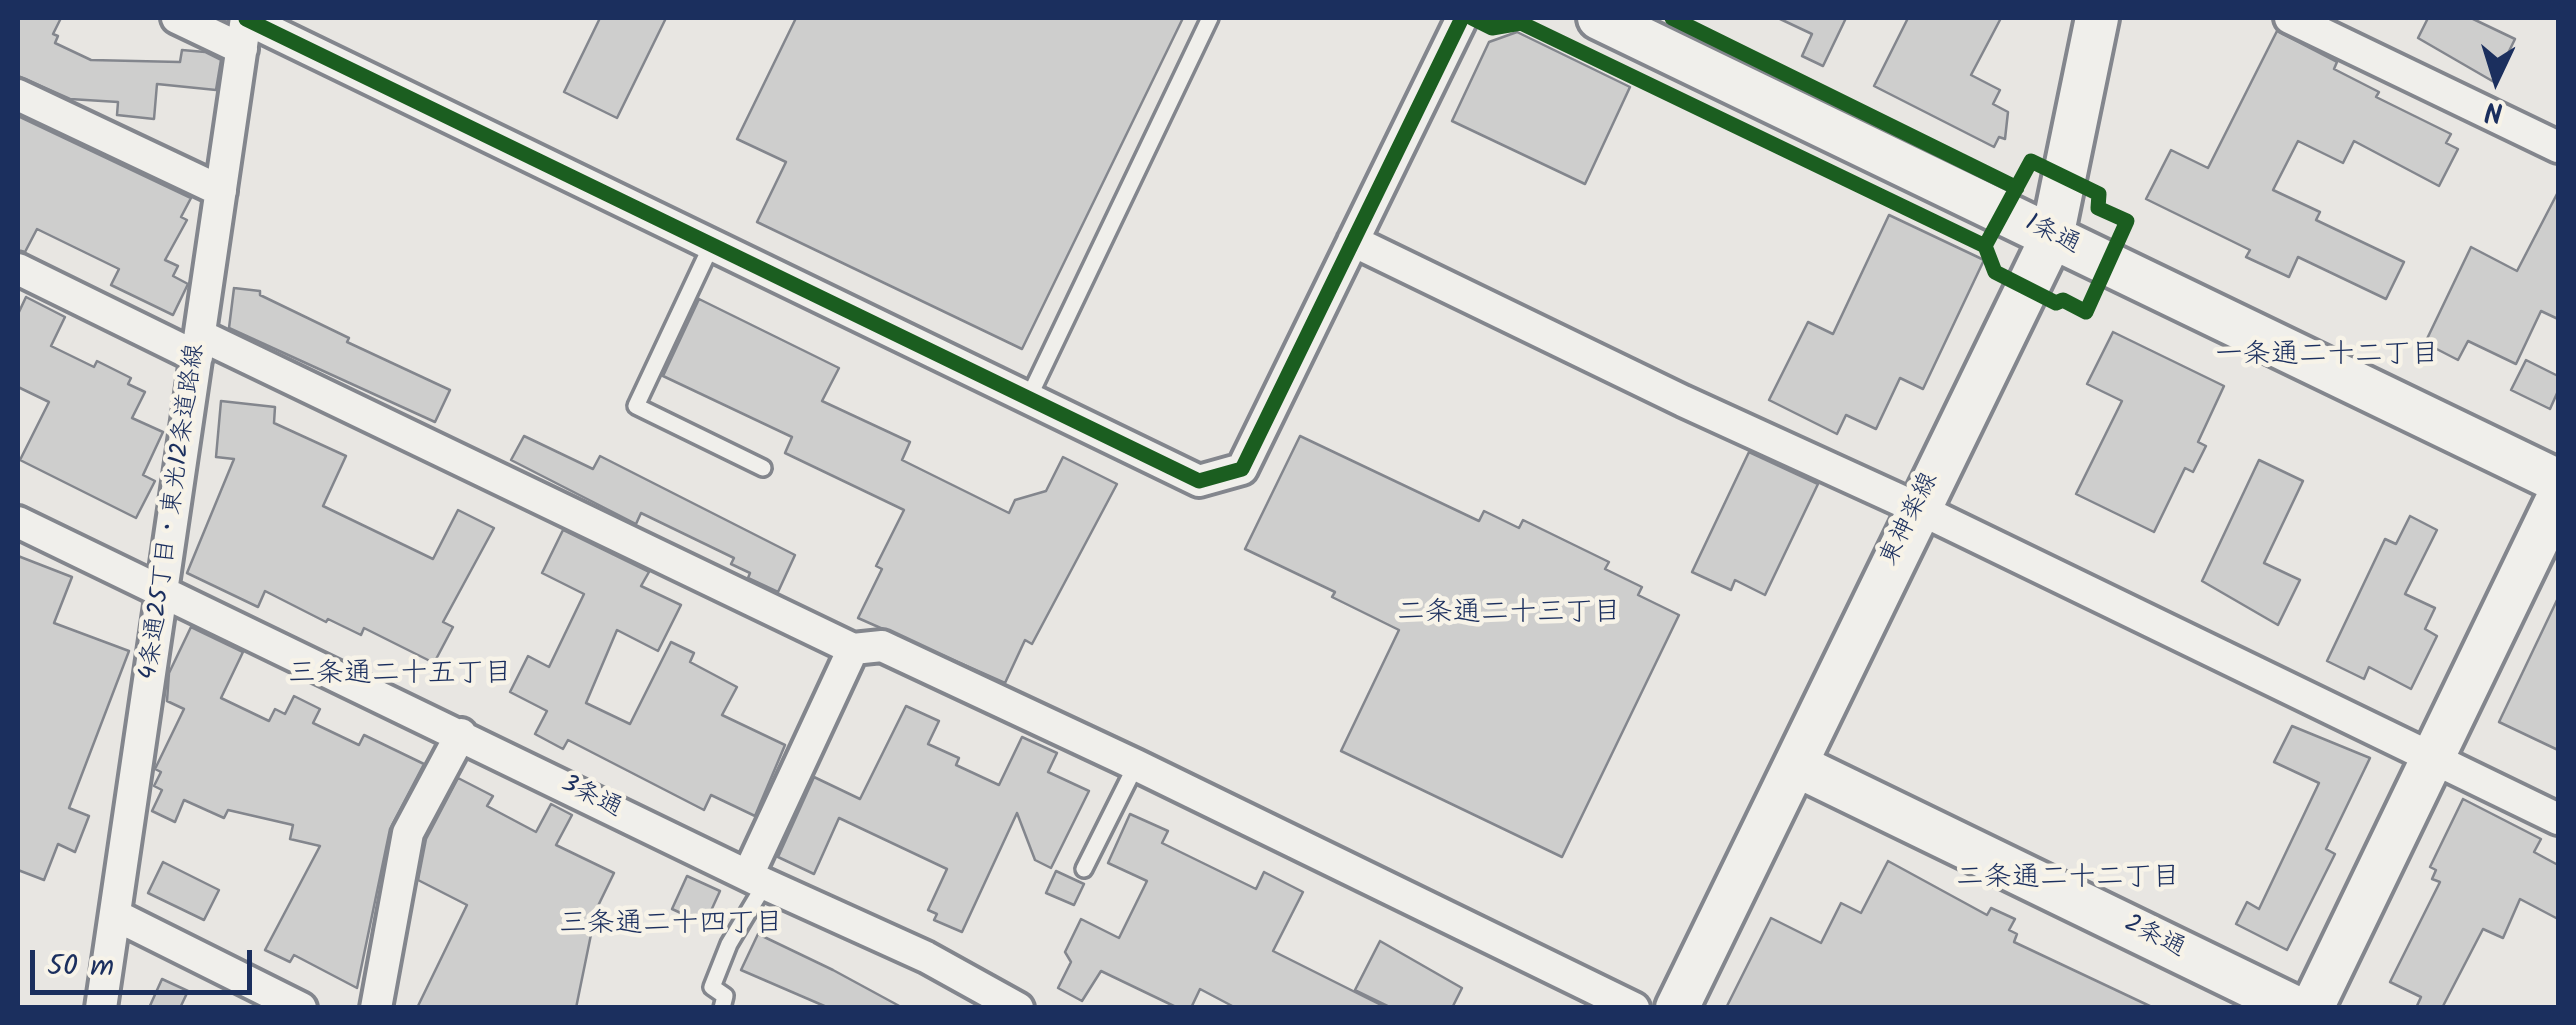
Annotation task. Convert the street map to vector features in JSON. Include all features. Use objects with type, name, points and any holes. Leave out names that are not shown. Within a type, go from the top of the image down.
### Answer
[{"type":"street","points":[[176,18],[245,29],[712,244],[1199,481],[1242,469],[1462,18]]},
{"type":"street","name":"1条通","points":[[1599,18],[2558,482]]},
{"type":"street","name":"東神楽線","points":[[1677,1008],[2052,236],[2097,18]]},
{"type":"street","points":[[2290,18],[2558,147]]},
{"type":"street","name":"4条通25丁目・東光12条道路線","points":[[101,1008],[245,29]]},
{"type":"street","points":[[18,96],[221,191]]},
{"type":"street","points":[[1353,242],[1666,393],[1917,508],[2558,818]]},
{"type":"street","points":[[18,269],[198,346],[852,649],[882,646],[1634,1008]]},
{"type":"street","points":[[2312,1008],[2558,498]]},
{"type":"street","name":"3条通","points":[[18,522],[757,880],[926,956],[1018,1008]]},
{"type":"street","points":[[757,880],[852,649]]},
{"type":"street","points":[[376,1008],[408,834],[461,734]]},
{"type":"street","name":"2条通","points":[[1796,765],[2296,1008]]},
{"type":"street","points":[[114,914],[301,1008]]},
{"type":"lane","points":[[1028,399],[1210,18]]},
{"type":"lane","points":[[712,244],[636,406],[762,468]]},
{"type":"lane","points":[[1084,870],[1136,765]]},
{"type":"lane","points":[[722,1008],[724,996],[712,988],[757,880]]},
{"type":"building","points":[[18,18],[61,18],[53,34],[58,36],[55,43],[91,60],[180,62],[182,50],[205,52],[221,60],[216,90],[157,84],[154,119],[117,115],[118,102],[70,99],[18,76]]},
{"type":"building","points":[[600,18],[666,18],[617,118],[564,92]]},
{"type":"building","points":[[796,18],[1183,18],[1022,349],[757,222],[786,162],[737,139]]},
{"type":"building","points":[[1778,18],[1846,18],[1823,66],[1802,56],[1812,34]]},
{"type":"building","points":[[1908,18],[2001,18],[1971,75],[2000,90],[1993,104],[2008,112],[2005,139],[1999,137],[1994,147],[1874,86]]},
{"type":"building","points":[[2428,18],[2471,18],[2515,39],[2494,82],[2418,38]]},
{"type":"building","points":[[2277,31],[2337,62],[2334,69],[2379,92],[2376,97],[2451,134],[2446,143],[2458,149],[2439,186],[2354,141],[2343,163],[2298,141],[2273,190],[2320,212],[2316,220],[2404,262],[2386,299],[2298,257],[2289,277],[2246,257],[2250,250],[2146,199],[2171,150],[2208,168]]},
{"type":"building","points":[[1517,32],[1630,87],[1585,184],[1452,121],[1489,42]]},
{"type":"building","points":[[18,116],[191,198],[181,217],[187,220],[165,260],[178,266],[173,276],[188,284],[173,315],[111,285],[119,269],[37,229],[25,252],[18,250]]},
{"type":"building","points":[[2558,192],[2558,319],[2541,311],[2516,364],[2468,341],[2458,360],[2425,343],[2471,247],[2517,271]]},
{"type":"building","points":[[1889,215],[1984,260],[1923,389],[1900,378],[1876,429],[1846,415],[1837,434],[1769,400],[1808,322],[1833,334]]},
{"type":"building","points":[[234,288],[260,291],[260,295],[349,338],[347,342],[450,390],[435,422],[229,328]]},
{"type":"building","points":[[26,297],[65,317],[51,346],[94,367],[97,361],[131,378],[128,384],[145,392],[132,418],[163,432],[143,475],[155,481],[136,518],[20,460],[49,402],[18,387],[18,314]]},
{"type":"building","points":[[699,299],[839,368],[822,401],[910,442],[902,460],[1009,513],[1015,500],[1046,491],[1063,457],[1117,484],[1032,644],[1025,640],[1005,683],[858,618],[882,569],[876,566],[904,510],[785,453],[792,437],[663,376]]},
{"type":"building","points":[[2113,332],[2224,386],[2198,442],[2206,446],[2193,472],[2185,468],[2154,532],[2076,494],[2122,401],[2087,384]]},
{"type":"building","points":[[2526,360],[2558,376],[2558,391],[2550,409],[2511,390]]},
{"type":"building","points":[[221,401],[275,407],[274,423],[346,456],[323,506],[433,559],[458,510],[494,528],[443,622],[453,627],[434,663],[364,628],[361,635],[328,619],[326,622],[265,591],[258,607],[187,573],[234,459],[216,457]]},
{"type":"building","points":[[524,436],[593,469],[600,456],[795,555],[778,592],[748,578],[750,573],[731,564],[734,558],[641,513],[636,524],[511,460]]},
{"type":"building","points":[[1300,436],[1479,521],[1484,511],[1519,528],[1523,520],[1609,562],[1605,569],[1642,587],[1638,595],[1679,615],[1562,857],[1341,751],[1399,630],[1332,597],[1335,592],[1245,549]]},
{"type":"building","points":[[1749,452],[1818,484],[1765,595],[1735,580],[1731,590],[1692,572]]},
{"type":"building","points":[[2259,460],[2303,481],[2264,563],[2300,580],[2278,625],[2202,581]]},
{"type":"building","points":[[2410,516],[2437,530],[2405,594],[2435,608],[2425,629],[2437,636],[2411,689],[2369,667],[2364,679],[2327,661],[2385,539],[2396,544]]},
{"type":"building","points":[[563,530],[649,572],[641,586],[681,605],[658,651],[617,630],[586,703],[630,724],[671,642],[694,653],[690,662],[737,687],[722,715],[785,745],[755,816],[711,795],[704,810],[568,740],[563,749],[535,734],[547,711],[510,692],[528,656],[549,667],[584,594],[542,573]]},
{"type":"building","points":[[18,556],[72,577],[54,623],[129,651],[69,808],[89,816],[75,852],[58,844],[44,880],[18,870]]},
{"type":"building","points":[[2558,598],[2558,750],[2499,722]]},
{"type":"building","points":[[191,627],[243,652],[221,698],[269,721],[275,709],[285,714],[294,696],[320,709],[313,723],[359,745],[364,735],[424,764],[390,829],[357,988],[294,955],[290,962],[265,950],[320,846],[290,839],[293,825],[228,810],[224,818],[184,800],[175,822],[152,811],[162,790],[154,786],[161,772],[155,769],[184,709],[167,701],[169,673]]},
{"type":"building","points":[[906,706],[939,721],[928,744],[959,758],[956,765],[999,785],[1022,737],[1057,753],[1048,772],[1089,791],[1051,868],[1035,860],[1017,813],[962,932],[934,920],[937,914],[928,910],[947,869],[839,818],[814,874],[778,857],[814,777],[860,799]]},
{"type":"building","points":[[2292,726],[2370,758],[2326,849],[2335,854],[2287,950],[2236,924],[2247,902],[2259,909],[2319,783],[2274,762]]},
{"type":"building","points":[[458,778],[493,796],[487,806],[536,832],[551,804],[572,815],[556,845],[614,873],[596,910],[576,1008],[417,1008],[467,905],[418,880],[426,839]]},
{"type":"building","points":[[2463,799],[2541,839],[2534,852],[2558,865],[2558,919],[2520,899],[2503,938],[2483,929],[2442,1008],[2416,1008],[2421,997],[2390,982],[2440,882],[2432,879],[2436,870],[2430,867]]},
{"type":"building","points":[[1130,814],[1168,831],[1162,843],[1256,889],[1264,872],[1303,892],[1273,951],[1387,1008],[1236,1008],[1200,989],[1191,1008],[1178,1008],[1101,971],[1082,1001],[1058,988],[1071,962],[1065,952],[1081,919],[1119,938],[1147,881],[1108,863]]},
{"type":"building","points":[[1888,861],[1987,915],[1991,908],[2015,919],[2009,930],[2017,934],[2014,942],[2154,1008],[1726,1008],[1771,918],[1821,943],[1841,903],[1861,913]]},
{"type":"building","points":[[163,862],[219,890],[204,920],[148,893]]},
{"type":"building","points":[[1056,871],[1084,884],[1074,905],[1046,893]]},
{"type":"building","points":[[687,876],[720,891],[705,924],[672,909]]},
{"type":"building","points":[[758,934],[903,1008],[829,1008],[741,970]]},
{"type":"building","points":[[1380,941],[1462,988],[1452,1008],[1392,1008],[1355,990]]},
{"type":"building","points":[[162,979],[188,991],[180,1008],[149,1008]]},
{"type":"cycle path","points":[[246,19],[1199,481],[1242,469],[1462,18]]},
{"type":"cycle path","points":[[1472,18],[1492,28],[1521,23],[1985,246],[1995,272],[2056,303],[2063,300],[2086,312],[2127,221],[2098,208],[2099,194],[2031,161],[1985,246]]},
{"type":"cycle path","points":[[1672,18],[2017,188]]},
{"type":"district","name":"一条通二十二丁目","points":[[2327,357]]},
{"type":"district","name":"二条通二十三丁目","points":[[1509,615]]},
{"type":"district","name":"三条通二十五丁目","points":[[400,676]]},
{"type":"district","name":"二条通二十二丁目","points":[[2068,880]]},
{"type":"district","name":"三条通二十四丁目","points":[[671,926]]}]
